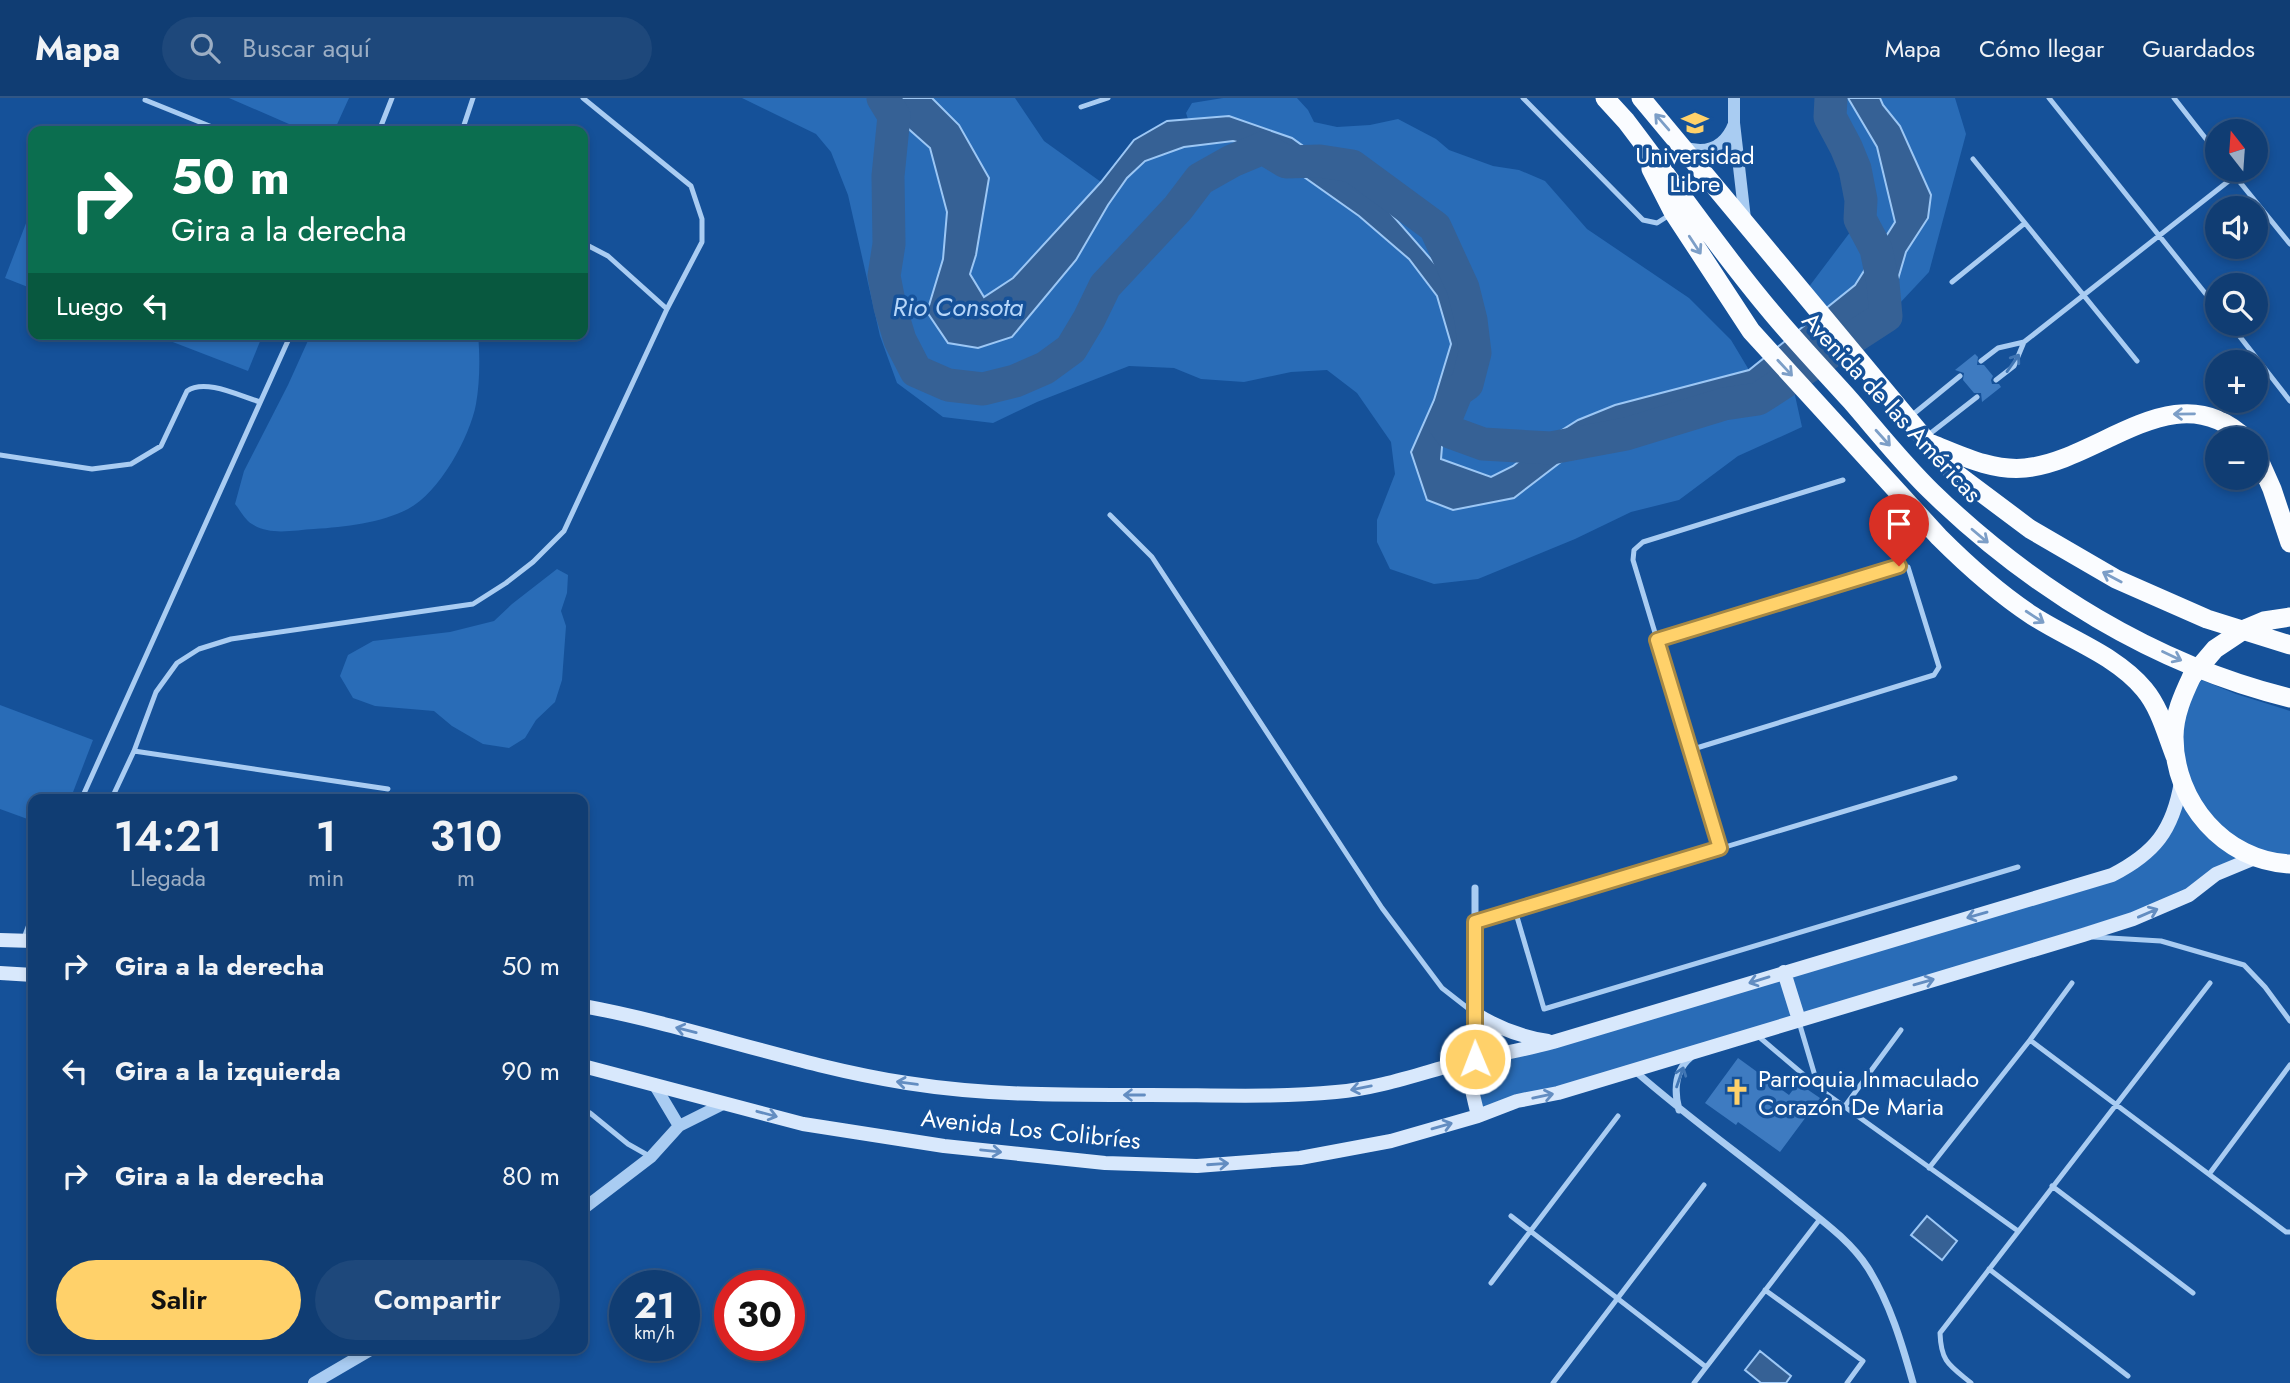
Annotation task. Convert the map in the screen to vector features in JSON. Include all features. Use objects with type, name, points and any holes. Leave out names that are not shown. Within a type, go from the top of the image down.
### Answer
[{"type":"highway","name":"Avenida de las Américas","points":[[1605,98],[1626,121],[1772,313],[1930,490],[1997,550],[2049,588],[2115,628],[2184,662],[2290,698]]},
{"type":"highway","name":"Avenida de las Américas","points":[[1641,98],[1950,468],[1989,500],[2072,555],[2161,600],[2207,619],[2290,645]]},
{"type":"highway","points":[[1626,121],[1673,212],[1751,331],[1938,537],[1968,565],[2032,615],[2103,656],[2141,686],[2153,700],[2175,756],[2181,782],[2195,810],[2211,828],[2229,843],[2257,857],[2288,864]]},
{"type":"highway","points":[[1926,440],[1982,464],[2010,468],[2038,466],[2054,461],[2140,424],[2177,413],[2211,418],[2230,427]]},
{"type":"highway","points":[[2268,479],[2290,543]]},
{"type":"highway","points":[[2175,756],[2177,714],[2192,676],[2215,649],[2245,629],[2264,621],[2290,617]]},
{"type":"main road","name":"Avenida Los Colibríes","points":[[588,1007],[695,1032],[814,1066],[909,1084],[1031,1094],[1229,1095],[1337,1092],[1396,1081],[1475,1059],[1513,1053],[1553,1042],[2112,875],[2134,864],[2153,848],[2167,829],[2177,807],[2181,782]]},
{"type":"main road","name":"Avenida Los Colibríes","points":[[588,1067],[803,1124],[944,1146],[1105,1163],[1197,1166],[1300,1158],[1391,1141],[1478,1116],[1517,1101],[1558,1093],[1634,1071],[2083,935],[2133,919],[2189,895],[2216,874],[2257,857]]},
{"type":"main road","points":[[0,940],[28,941]]},
{"type":"main road","points":[[1784,972],[1799,1020]]},
{"type":"main road","points":[[0,973],[28,975]]},
{"type":"main road","points":[[1474,1013],[1516,1034],[1553,1042]]},
{"type":"main road","points":[[1475,1059],[1470,1070],[1470,1082],[1478,1116]]},
{"type":"street","points":[[1734,98],[1734,123],[1745,224]]},
{"type":"street","points":[[1683,147],[1695,151],[1720,145],[1729,135],[1734,123]]},
{"type":"street","points":[[1475,888],[1475,1059]]},
{"type":"street","points":[[1679,1110],[1675,1093],[1677,1076],[1686,1061],[1700,1051]]},
{"type":"street","points":[[1634,1071],[1679,1110],[1843,1239],[1867,1267],[1882,1296],[1902,1344],[1913,1383]]},
{"type":"street","points":[[654,1084],[679,1126]]},
{"type":"street","points":[[588,1205],[651,1157],[679,1126],[725,1103]]},
{"type":"street","points":[[314,1383],[363,1354]]},
{"type":"lane","points":[[381,126],[392,98]]},
{"type":"lane","points":[[464,126],[473,98]]},
{"type":"lane","points":[[114,794],[134,751],[156,692],[177,663],[199,649],[231,639],[473,604],[533,562],[564,531],[667,309],[702,242],[702,219],[691,186],[583,98]]},
{"type":"lane","points":[[1082,107],[1108,98]]},
{"type":"lane","points":[[1523,98],[1643,220],[1657,223],[1673,212]]},
{"type":"lane","points":[[2049,98],[2205,293]]},
{"type":"lane","points":[[2174,98],[2205,138]]},
{"type":"lane","points":[[145,100],[210,126]]},
{"type":"lane","points":[[1972,159],[2137,360]]},
{"type":"lane","points":[[1981,361],[1998,348],[2024,342],[2227,182]]},
{"type":"lane","points":[[2240,182],[2290,244]]},
{"type":"lane","points":[[1952,282],[2025,223]]},
{"type":"lane","points":[[588,246],[608,256],[667,309]]},
{"type":"lane","points":[[2239,336],[2290,401]]},
{"type":"lane","points":[[84,794],[288,340]]},
{"type":"lane","points":[[1996,380],[2014,366],[2024,342]]},
{"type":"lane","points":[[1908,418],[1960,376]]},
{"type":"lane","points":[[0,455],[92,469],[131,464],[161,446],[187,391],[194,386],[206,386],[260,402]]},
{"type":"lane","points":[[1926,440],[1977,397]]},
{"type":"lane","points":[[1720,848],[1633,560],[1634,550],[1643,542],[1843,480]]},
{"type":"lane","points":[[1110,515],[1152,557],[1382,908],[1442,988],[1474,1013]]},
{"type":"lane","points":[[1657,640],[1899,566],[1908,567],[1939,667],[1934,674],[1690,750]]},
{"type":"lane","points":[[134,751],[388,789]]},
{"type":"lane","points":[[1475,922],[1955,778]]},
{"type":"lane","points":[[1515,910],[1544,1009],[2018,867]]},
{"type":"lane","points":[[2083,935],[2112,940],[2161,941],[2244,965],[2265,987],[2290,1021]]},
{"type":"lane","points":[[1929,1168],[2072,983]]},
{"type":"lane","points":[[1971,1383],[1954,1370],[1941,1353],[1940,1333],[2210,983]]},
{"type":"lane","points":[[1799,1020],[1818,1086]]},
{"type":"lane","points":[[1845,1106],[1901,1030]]},
{"type":"lane","points":[[1755,1034],[1818,1086],[2018,1231]]},
{"type":"lane","points":[[2030,1040],[2286,1232],[2290,1232]]},
{"type":"lane","points":[[2210,1173],[2290,1065]]},
{"type":"lane","points":[[588,1112],[628,1144],[651,1157]]},
{"type":"lane","points":[[1491,1283],[1618,1116]]},
{"type":"lane","points":[[1553,1383],[1704,1185]]},
{"type":"lane","points":[[2052,1186],[2193,1293]]},
{"type":"lane","points":[[1511,1216],[1706,1367]]},
{"type":"lane","points":[[1694,1383],[1820,1219]]},
{"type":"lane","points":[[1989,1269],[2127,1376]]},
{"type":"lane","points":[[1765,1290],[1863,1361],[1847,1383]]},
{"type":"shaded area","points":[[229,98],[349,98],[336,126],[293,126]]},
{"type":"shaded area","points":[[742,98],[883,98],[894,116],[930,148],[947,212],[943,259],[927,312],[1059,278],[1076,260],[1127,178],[1145,161],[1184,147],[1234,141],[1263,148],[1359,216],[1409,259],[1437,296],[1451,344],[1434,400],[1411,452],[1453,510],[1612,428],[1710,396],[1785,379],[1794,391],[1802,427],[1738,456],[1679,500],[1631,512],[1575,539],[1478,579],[1434,584],[1390,569],[1377,542],[1377,520],[1395,474],[1391,442],[1357,393],[1327,370],[1291,372],[1244,382],[1201,379],[1174,368],[1129,366],[1037,402],[993,423],[943,417],[897,383],[880,336],[848,195],[831,152],[816,134]]},
{"type":"shaded area","points":[[932,98],[1015,98],[1044,141],[1101,182],[1013,278],[984,297],[970,274],[976,255],[959,125]]},
{"type":"shaded area","points":[[1223,98],[1297,98],[1314,122],[1337,127],[1370,125],[1398,119],[1436,139],[1449,150],[1493,166],[1519,170],[1545,181],[1587,229],[1689,298],[1731,340],[1749,370],[1614,405],[1578,420],[1543,442],[1513,466],[1491,477],[1441,459],[1444,423],[1467,385],[1450,281],[1230,116],[1188,119],[1186,113],[1192,103]]},
{"type":"shaded area","points":[[1818,98],[1848,98],[1877,147],[1895,222],[1855,285],[1825,310],[1808,288],[1860,219],[1855,169]]},
{"type":"shaded area","points":[[1880,98],[1955,98],[1966,134],[1929,272],[1854,352],[1841,336],[1896,286],[1906,252],[1928,218],[1931,195],[1900,126]]},
{"type":"shaded area","points":[[28,218],[28,287],[5,278]]},
{"type":"shaded area","points":[[168,340],[261,340],[248,371]]},
{"type":"shaded area","points":[[308,340],[478,340],[476,404],[460,448],[442,477],[420,501],[408,509],[375,521],[274,531],[259,528],[249,522],[235,504],[244,471]]},
{"type":"shaded area","points":[[557,569],[568,575],[567,593],[561,611],[566,626],[562,680],[555,702],[536,720],[525,738],[509,748],[483,744],[452,726],[434,711],[375,706],[353,698],[340,676],[348,655],[373,641],[450,632],[494,621]]},
{"type":"shaded area","points":[[2192,676],[2236,694],[2290,711],[2290,864],[2257,857],[2189,895],[1478,1116],[1475,1059],[2134,864],[2177,807],[2175,756]]},
{"type":"shaded area","points":[[0,705],[93,740],[72,794],[28,794],[28,819],[0,809]]},
{"type":"water","name":"Rio Consota","points":[[883,98],[932,98],[959,125],[989,178],[976,255],[970,274],[984,297],[1013,278],[1101,182],[1134,140],[1167,121],[1229,116],[1292,138],[1380,201],[1450,281],[1471,320],[1475,353],[1467,384],[1444,423],[1441,459],[1491,477],[1513,466],[1543,442],[1578,420],[1615,405],[1749,370],[1855,285],[1895,222],[1877,147],[1848,98],[1880,98],[1900,126],[1931,195],[1928,218],[1906,252],[1896,286],[1868,314],[1785,379],[1710,396],[1612,428],[1587,442],[1514,498],[1453,510],[1427,500],[1411,452],[1434,400],[1451,344],[1437,296],[1409,259],[1359,216],[1263,148],[1233,141],[1184,147],[1145,161],[1127,178],[1076,260],[1012,337],[978,348],[948,343],[927,312],[943,259],[947,212],[930,148],[894,116]]},
{"type":"water","points":[[1927,1216],[1957,1241],[1942,1260],[1911,1235]]},
{"type":"water","points":[[1760,1351],[1791,1376],[1786,1383],[1761,1383],[1745,1370]]},
{"type":"building","points":[[1975,354],[1978,357],[1977,365],[1984,365],[1993,376],[1992,384],[1999,384],[2001,387],[1982,402],[1981,393],[1974,393],[1963,380],[1964,373],[1955,370]]},
{"type":"building","points":[[1738,1058],[1789,1095],[1798,1083],[1820,1098],[1780,1152],[1738,1122],[1736,1125],[1705,1103]]},
{"type":"waterway","points":[[883,98],[894,116],[888,176],[889,244],[884,276],[900,340],[916,371],[948,385],[983,389],[1015,381],[1045,368],[1071,349],[1105,286],[1178,208],[1200,179],[1263,148],[1286,162],[1320,161],[1352,166],[1435,227],[1463,288],[1475,353],[1467,384],[1457,391],[1444,423],[1450,432],[1483,444],[1551,448],[1626,434],[1724,404],[1758,399],[1886,316],[1876,249],[1860,219],[1861,200],[1855,169],[1830,117],[1831,98]]},
{"type":"place","name":"Universidad Libre","points":[[1695,123]]},
{"type":"place","name":"Parroquia Inmaculado Corazón De Maria","points":[[1737,1092]]},
{"type":"route","points":[[1475,1059],[1475,922],[1720,848],[1657,640],[1899,566]]}]
